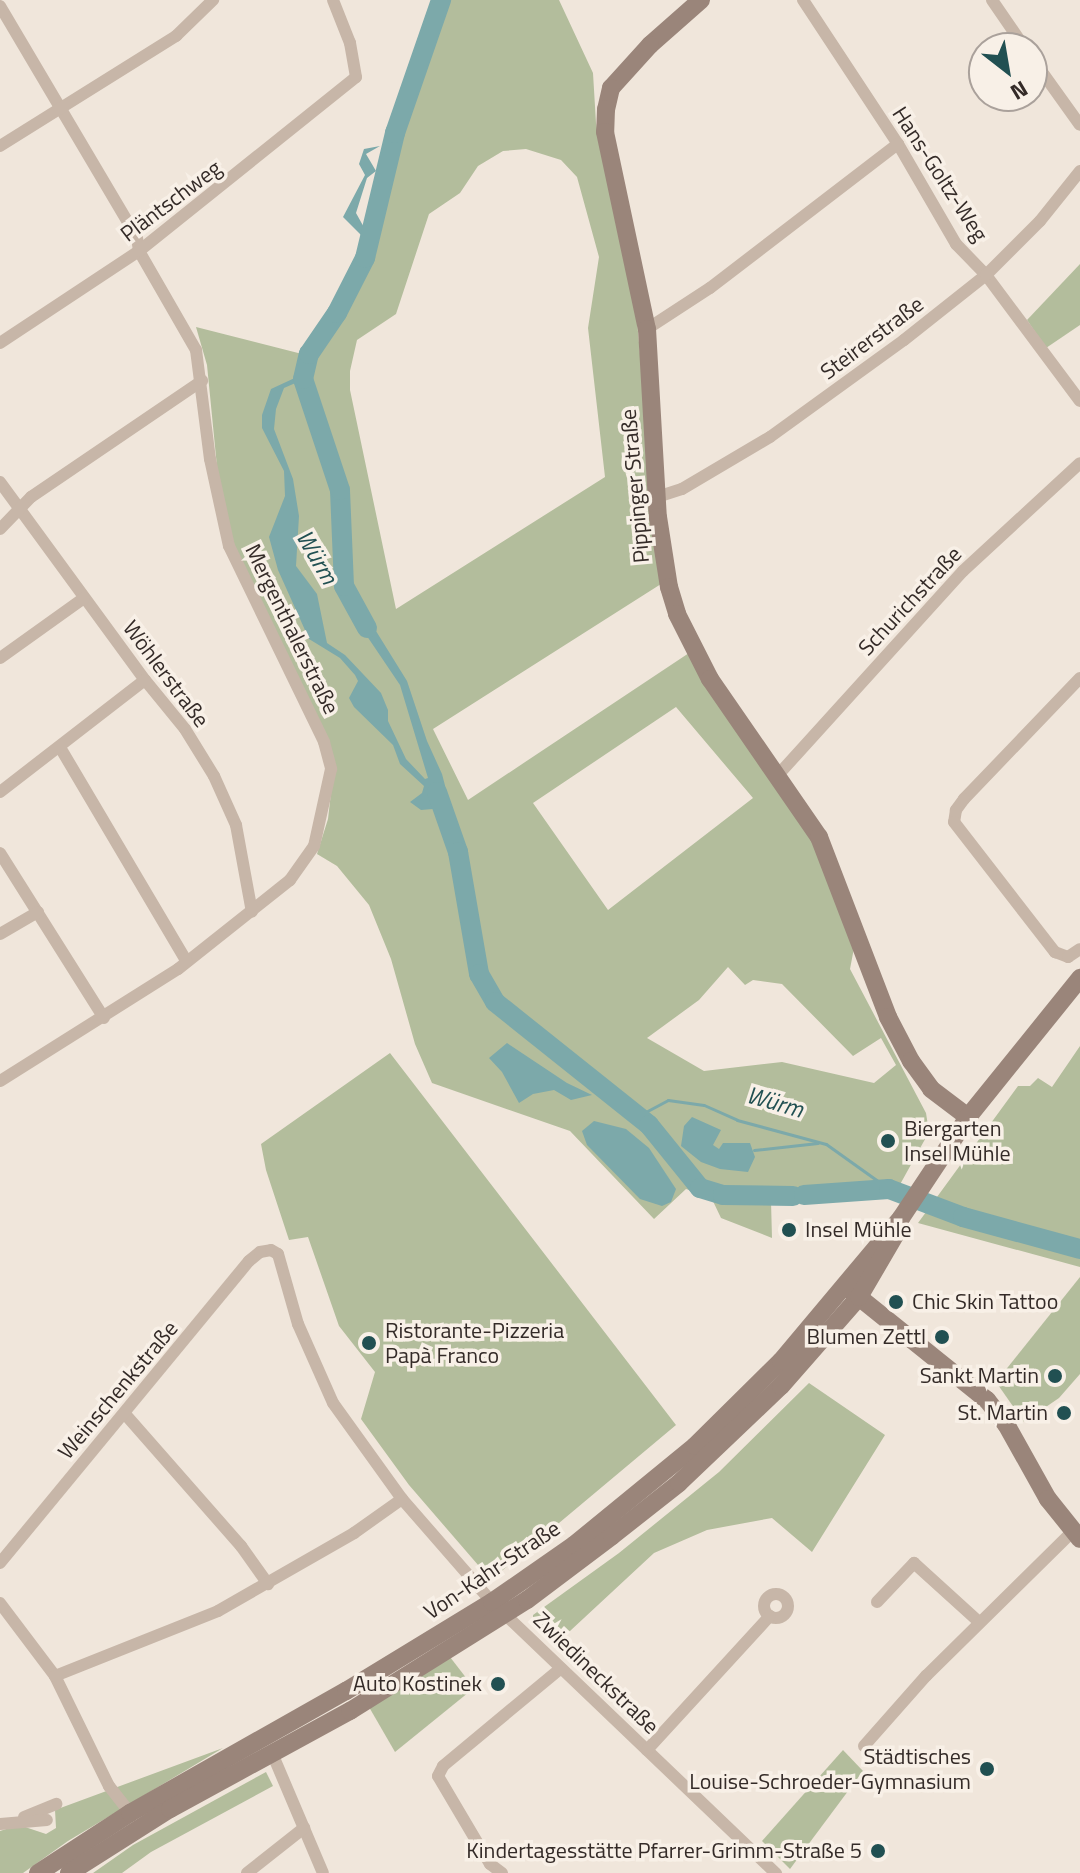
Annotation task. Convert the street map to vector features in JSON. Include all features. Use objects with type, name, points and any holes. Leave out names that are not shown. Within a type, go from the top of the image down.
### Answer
[{"type":"main road","name":"Pippinger Straße","points":[[701,0],[650,45],[611,88],[605,132],[647,329],[662,551],[677,614],[710,679],[819,837],[888,1017],[911,1061],[931,1089],[968,1117]]},
{"type":"main road","name":"Von-Kahr-Straße","points":[[69,1873],[170,1809],[350,1711],[499,1608],[706,1436],[852,1291],[968,1117],[1080,978]]},
{"type":"main road","points":[[852,1291],[987,1400],[1006,1424],[1042,1489],[1076,1535]]},
{"type":"main road","name":"Von-Kahr-Straße","points":[[38,1873],[130,1813],[499,1608]]},
{"type":"street","points":[[0,146],[176,36],[213,0]]},
{"type":"street","name":"Pläntschweg","points":[[0,343],[139,251],[356,77],[350,43],[333,0]]},
{"type":"street","name":"Hans-Goltz-Weg","points":[[803,0],[898,144],[956,244],[986,275],[1080,401]]},
{"type":"street","points":[[992,0],[1014,32]]},
{"type":"street","name":"Mergenthalerstraße","points":[[0,6],[137,238],[139,251],[196,350],[210,459],[229,546],[315,722],[331,769],[314,846],[290,880],[187,962],[104,1018],[0,1081]]},
{"type":"street","points":[[1048,80],[1080,125]]},
{"type":"street","points":[[647,329],[710,288],[898,144]]},
{"type":"street","name":"Steirerstraße","points":[[657,497],[682,489],[806,413],[986,275],[1040,221],[1080,171]]},
{"type":"street","points":[[0,529],[31,497],[202,381]]},
{"type":"street","name":"Schurichstraße","points":[[778,775],[963,571],[1080,463]]},
{"type":"street","name":"Wöhlerstraße","points":[[0,482],[19,512],[185,729],[214,776],[236,825],[246,865],[252,912]]},
{"type":"street","points":[[0,658],[84,598]]},
{"type":"street","points":[[1080,678],[964,799],[956,810],[954,822],[1029,920],[1062,956],[1068,957],[1080,949]]},
{"type":"street","points":[[0,792],[61,749],[145,680]]},
{"type":"street","points":[[61,749],[187,962]]},
{"type":"street","points":[[0,853],[104,1018]]},
{"type":"street","points":[[0,934],[38,912]]},
{"type":"street","name":"Weinschenkstraße","points":[[0,1563],[249,1261],[260,1252],[271,1250]]},
{"type":"street","name":"Zwiedineckstraße","points":[[271,1250],[278,1254],[298,1324],[333,1403],[402,1499],[499,1608],[776,1873]]},
{"type":"street","points":[[125,1414],[241,1546],[268,1584]]},
{"type":"street","points":[[55,1676],[218,1611],[354,1533],[402,1499]]},
{"type":"street","points":[[864,1746],[979,1622],[1076,1535]]},
{"type":"street","points":[[877,1602],[914,1563],[979,1622]]},
{"type":"street","points":[[0,1603],[55,1676],[109,1786],[130,1813]]},
{"type":"street","points":[[647,1750],[770,1616]]},
{"type":"street","points":[[502,1873],[490,1864],[438,1776],[443,1766],[561,1668]]},
{"type":"street","points":[[272,1753],[323,1873]]},
{"type":"street","points":[[7,1823],[57,1804]]},
{"type":"street","points":[[7,1823],[47,1820]]},
{"type":"street","points":[[247,1873],[304,1828]]},
{"type":"street","points":[[480,1873],[490,1864]]},
{"type":"green space","points":[[436,0],[559,0],[593,73],[596,123],[637,321],[661,584],[433,729],[468,800],[689,653],[807,826],[854,948],[850,969],[926,1113],[929,1132],[892,1199],[851,1194],[771,1201],[772,1238],[721,1218],[711,1197],[686,1189],[654,1219],[570,1131],[432,1083],[415,1044],[391,959],[369,905],[337,866],[317,854],[328,819],[334,766],[230,539],[218,477],[207,365],[196,327],[306,355],[333,316],[366,255],[387,158]],"holes":[[[526,149],[561,160],[577,177],[599,257],[588,328],[605,477],[396,609],[350,390],[350,371],[357,340],[396,314],[429,214],[460,193],[478,166],[503,151]],[[676,707],[753,798],[608,910],[533,803]],[[728,967],[745,985],[753,980],[782,984],[853,1056],[881,1038],[896,1065],[874,1083],[782,1062],[704,1071],[647,1038],[699,1000]]]},
{"type":"green space","points":[[1080,264],[1080,325],[1046,348],[1027,320]]},
{"type":"green space","points":[[1080,1046],[1080,1267],[918,1223],[1018,1086],[1030,1086],[1038,1078],[1052,1087]]},
{"type":"green space","points":[[390,1053],[676,1425],[491,1580],[409,1485],[361,1419],[375,1372],[339,1326],[308,1237],[289,1240],[266,1170],[261,1144]]},
{"type":"green space","points":[[1080,1277],[1080,1374],[1059,1398],[1024,1422],[996,1382]]},
{"type":"green space","points":[[809,1383],[885,1435],[812,1552],[772,1518],[707,1530],[654,1553],[556,1644],[533,1621],[533,1615],[619,1553],[719,1472]]},
{"type":"green space","points":[[450,1657],[474,1688],[395,1752],[369,1707]]},
{"type":"green space","points":[[223,1748],[68,1841],[23,1873],[0,1873],[0,1831],[19,1825],[46,1834],[56,1828],[55,1810]]},
{"type":"green space","points":[[843,1750],[863,1771],[790,1869],[762,1841]]},
{"type":"green space","points":[[266,1772],[273,1786],[151,1852],[122,1873],[93,1873],[133,1845]]},
{"type":"water","points":[[380,146],[366,154],[376,171],[367,178],[356,213],[366,231],[364,238],[343,217],[365,175],[359,164],[364,149]]},
{"type":"water","points":[[299,376],[300,381],[284,388],[276,409],[274,429],[293,479],[299,516],[296,566],[317,594],[327,643],[345,655],[381,693],[388,710],[388,721],[406,759],[425,779],[428,778],[400,685],[348,608],[358,602],[407,681],[427,741],[442,774],[453,816],[439,820],[433,809],[421,810],[410,802],[422,793],[424,786],[400,764],[393,745],[354,707],[349,698],[358,681],[355,675],[340,658],[309,639],[278,570],[269,537],[285,496],[284,471],[262,428],[262,415],[271,389]]},
{"type":"water","points":[[507,1043],[567,1083],[592,1095],[571,1100],[554,1090],[533,1094],[519,1103],[502,1072],[489,1058]]},
{"type":"water","points":[[692,1117],[721,1130],[713,1145],[719,1149],[723,1143],[750,1143],[755,1157],[748,1172],[720,1169],[701,1162],[681,1146],[684,1126]]},
{"type":"water","points":[[594,1121],[626,1129],[649,1148],[676,1189],[671,1202],[662,1206],[640,1199],[587,1145],[582,1131]]},
{"type":"waterway","name":"Würm","points":[[367,628],[344,586],[340,490],[303,379],[309,354],[337,313],[365,258],[395,133],[441,0]]},
{"type":"waterway","name":"Würm","points":[[437,792],[458,852],[479,974],[495,1002],[649,1125],[700,1188],[723,1195],[793,1196]]},
{"type":"waterway","name":"Würm","points":[[638,1116],[668,1100],[704,1105],[737,1120],[826,1144],[889,1189]]},
{"type":"waterway","points":[[754,1150],[818,1143]]},
{"type":"waterway","name":"Würm","points":[[804,1195],[889,1189],[963,1217],[1080,1249]]},
{"type":"place","name":"Biergarten Insel Mühle","points":[[888,1141]]},
{"type":"place","name":"Insel Mühle","points":[[789,1230]]},
{"type":"place","name":"Chic Skin Tattoo","points":[[896,1302]]},
{"type":"place","name":"Blumen Zettl","points":[[942,1337]]},
{"type":"place","name":"Ristorante-Pizzeria Papà Franco","points":[[369,1343]]},
{"type":"place","name":"Sankt Martin","points":[[1055,1376]]},
{"type":"place","name":"St. Martin","points":[[1064,1413]]},
{"type":"place","name":"Auto Kostinek","points":[[498,1684]]},
{"type":"place","name":"Städtisches Louise-Schroeder-Gymnasium","points":[[987,1769]]},
{"type":"place","name":"Kindertagesstätte Pfarrer-Grimm-Straße 5","points":[[878,1851]]}]
